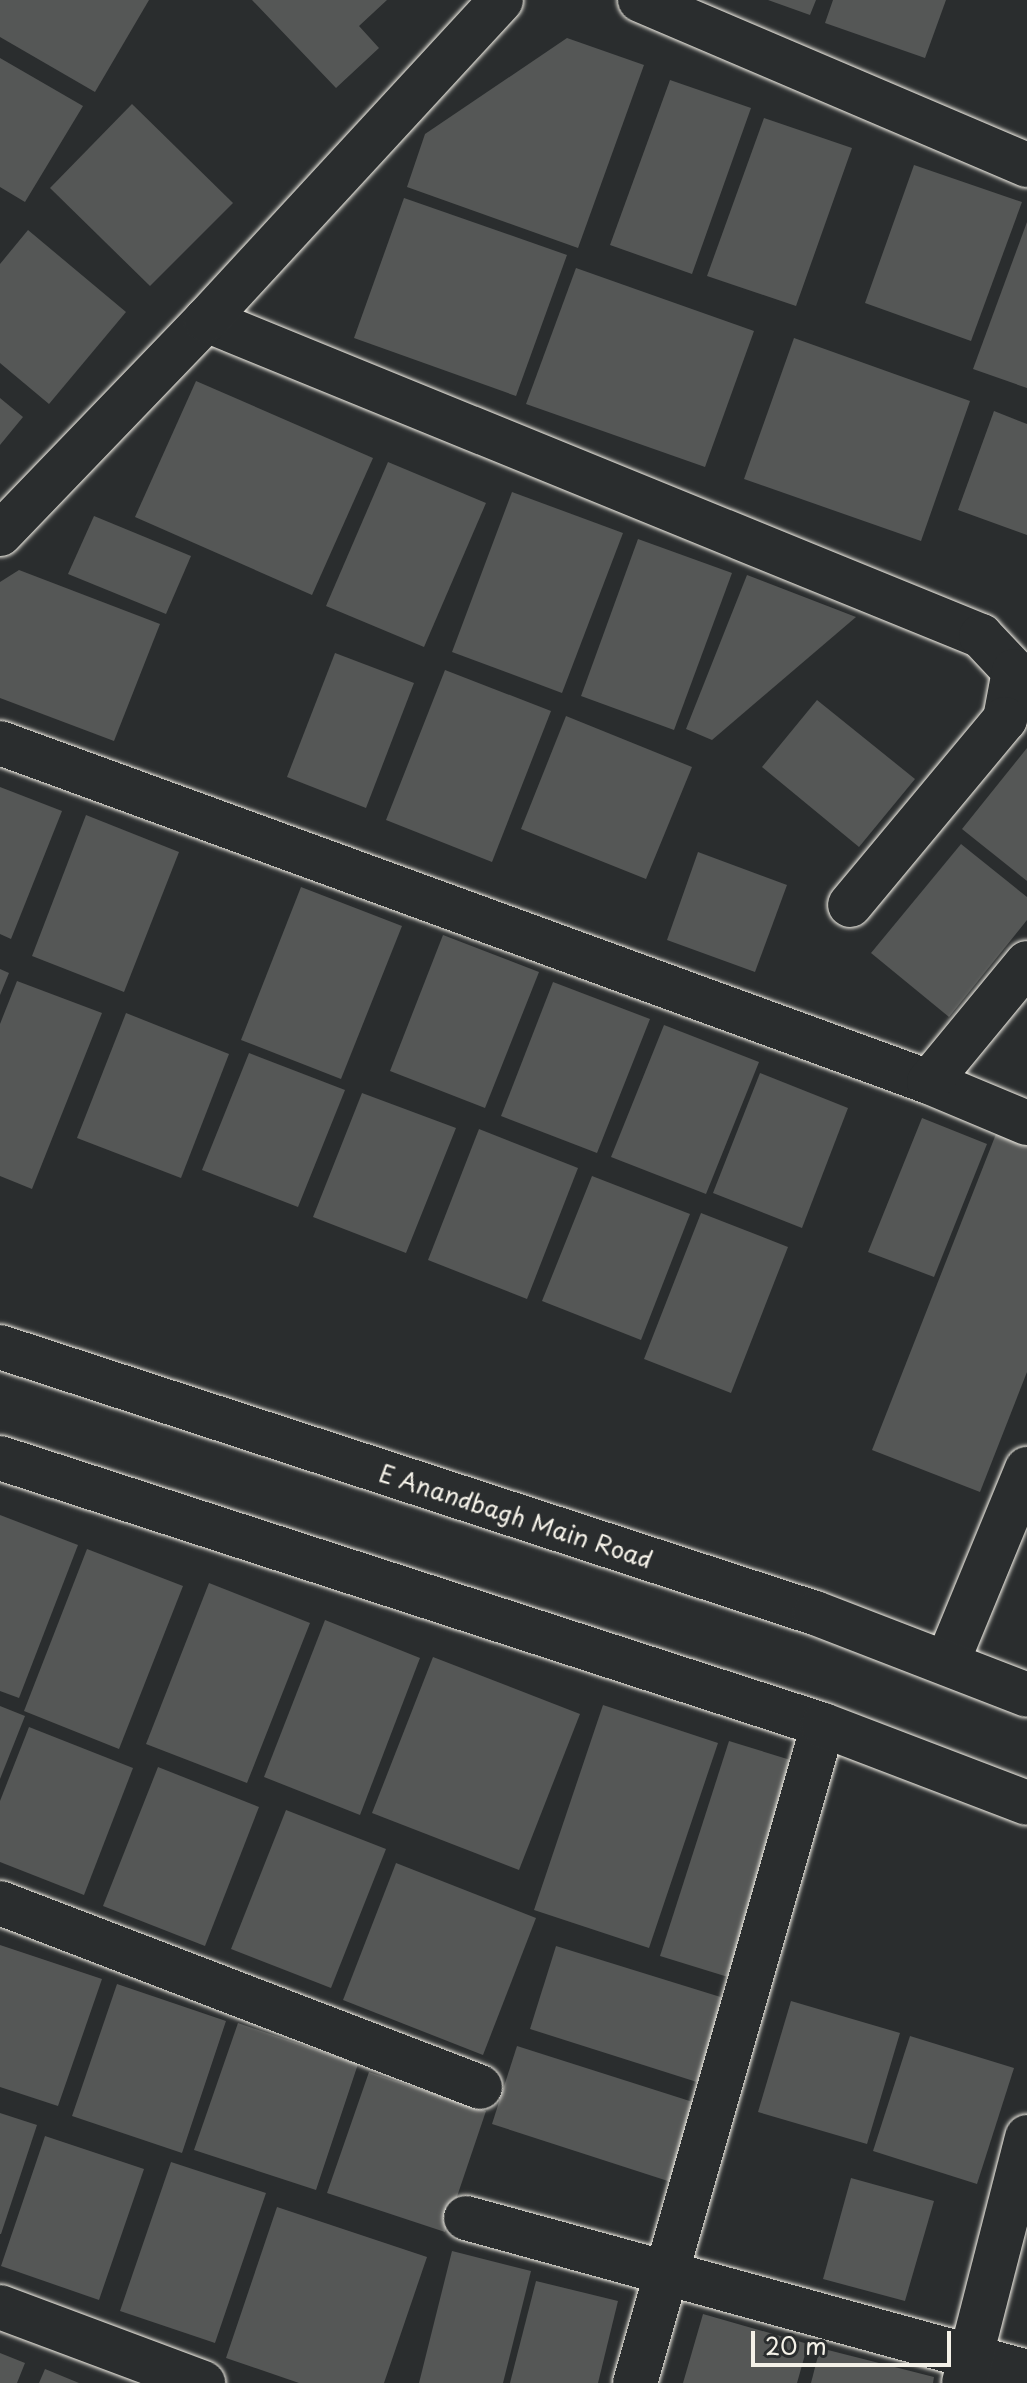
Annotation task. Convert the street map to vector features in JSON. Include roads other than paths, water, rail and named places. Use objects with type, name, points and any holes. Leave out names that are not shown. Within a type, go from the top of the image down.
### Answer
[{"type":"street","points":[[0,534],[206,320],[501,0]]},
{"type":"street","points":[[640,0],[1027,165]]},
{"type":"street","points":[[206,320],[981,636],[1014,671],[1005,719],[850,905]]},
{"type":"street","points":[[0,743],[929,1082],[1027,1123]]},
{"type":"street","points":[[929,1082],[1027,963]]},
{"type":"street","name":"E Anandbagh Main Road","points":[[0,1347],[815,1613],[1027,1695]]},
{"type":"street","points":[[0,1458],[823,1725],[1027,1803]]},
{"type":"street","points":[[947,1663],[1027,1469]]},
{"type":"street","points":[[635,2383],[664,2272],[823,1725]]},
{"type":"street","points":[[0,1903],[480,2087]]},
{"type":"street","points":[[968,2370],[1027,2137]]},
{"type":"street","points":[[466,2218],[664,2272],[968,2370],[1027,2372]]},
{"type":"street","points":[[0,2307],[203,2383]]}]
